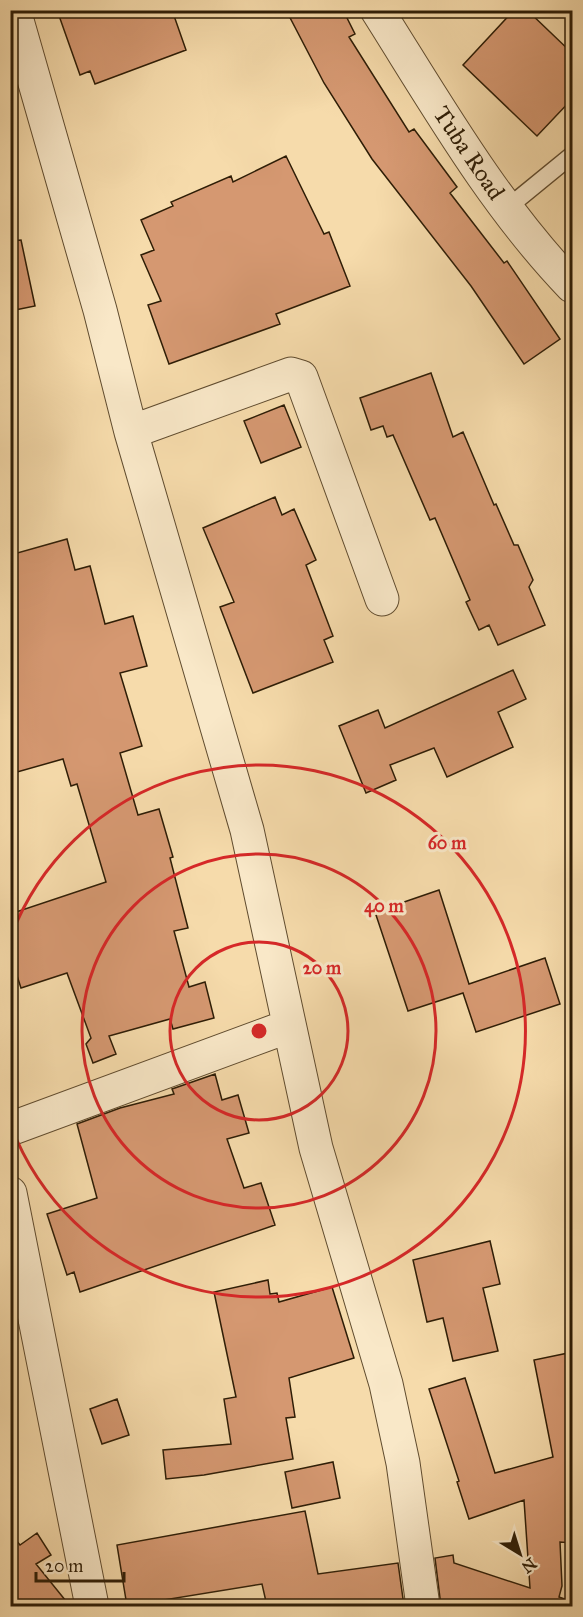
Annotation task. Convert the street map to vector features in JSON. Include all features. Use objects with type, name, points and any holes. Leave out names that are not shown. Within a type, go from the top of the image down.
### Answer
[{"type":"street","points":[[14,10],[100,310],[131,432],[247,830],[316,1148],[386,1384],[404,1463],[423,1606]]},
{"type":"street","name":"Tuba Road","points":[[377,10],[506,209],[565,272]]},
{"type":"street","points":[[131,432],[291,374],[301,377],[382,599]]},
{"type":"street","points":[[10,1129],[289,1026]]},
{"type":"street","points":[[10,1193],[92,1606]]},
{"type":"lane","points":[[506,209],[573,154]]},
{"type":"building","points":[[57,10],[172,10],[186,50],[95,84],[90,71],[80,75]]},
{"type":"building","points":[[286,10],[343,10],[355,34],[349,37],[409,132],[414,129],[457,187],[450,193],[504,263],[507,261],[560,339],[524,364],[471,286],[372,159],[324,83]]},
{"type":"building","points":[[514,10],[527,10],[573,54],[573,98],[537,136],[463,65]]},
{"type":"building","points":[[286,156],[324,234],[329,232],[350,286],[276,314],[280,324],[169,364],[148,305],[161,301],[141,255],[154,250],[141,220],[173,206],[171,202],[231,176],[233,182]]},
{"type":"building","points":[[21,240],[35,306],[10,311],[10,241]]},
{"type":"building","points":[[431,373],[453,437],[463,432],[494,505],[496,504],[514,545],[518,545],[533,580],[529,587],[545,625],[498,645],[489,625],[479,630],[466,602],[470,600],[435,518],[430,520],[393,435],[387,437],[383,426],[371,430],[360,398]]},
{"type":"building","points":[[284,405],[301,447],[261,463],[244,421]]},
{"type":"building","points":[[275,497],[282,515],[294,509],[316,560],[306,565],[333,636],[324,640],[333,662],[253,693],[220,607],[234,602],[203,528]]},
{"type":"building","points":[[67,539],[75,570],[90,566],[105,624],[133,616],[147,666],[120,673],[142,746],[120,753],[138,815],[159,809],[173,857],[170,858],[188,928],[174,931],[189,987],[205,982],[214,1018],[173,1029],[170,1019],[109,1036],[116,1054],[93,1063],[86,1044],[91,1038],[67,973],[21,988],[10,954],[10,914],[106,882],[77,784],[71,786],[63,759],[10,774],[10,555]]},
{"type":"building","points":[[513,670],[526,699],[498,712],[513,747],[447,777],[434,748],[390,765],[396,780],[366,793],[339,726],[378,710],[385,728]]},
{"type":"building","points":[[439,890],[469,984],[545,958],[560,1004],[476,1032],[463,993],[408,1011],[375,912]]},
{"type":"building","points":[[215,1074],[222,1100],[238,1095],[249,1133],[227,1139],[244,1188],[261,1183],[275,1225],[80,1292],[74,1272],[67,1275],[47,1214],[97,1198],[77,1124],[120,1108],[174,1094],[172,1089]]},
{"type":"building","points":[[490,1241],[500,1284],[483,1288],[498,1351],[453,1361],[443,1318],[427,1322],[413,1260]]},
{"type":"building","points":[[268,1280],[270,1294],[277,1293],[279,1302],[332,1287],[354,1358],[289,1378],[295,1417],[286,1418],[293,1459],[204,1475],[166,1479],[163,1450],[231,1444],[224,1399],[236,1397],[214,1292]]},
{"type":"building","points":[[573,1352],[573,1543],[560,1542],[562,1586],[559,1597],[573,1602],[572,1606],[441,1606],[435,1558],[453,1555],[454,1563],[530,1588],[524,1500],[469,1519],[429,1389],[465,1378],[495,1473],[553,1457],[534,1360]]},
{"type":"building","points":[[117,1399],[129,1435],[102,1444],[90,1409]]},
{"type":"building","points":[[333,1462],[340,1498],[292,1508],[285,1472]]},
{"type":"building","points":[[305,1511],[318,1574],[398,1563],[404,1606],[267,1606],[262,1584],[127,1606],[117,1545]]},
{"type":"building","points":[[10,1533],[20,1545],[37,1533],[51,1555],[36,1564],[70,1606],[10,1606]]}]
